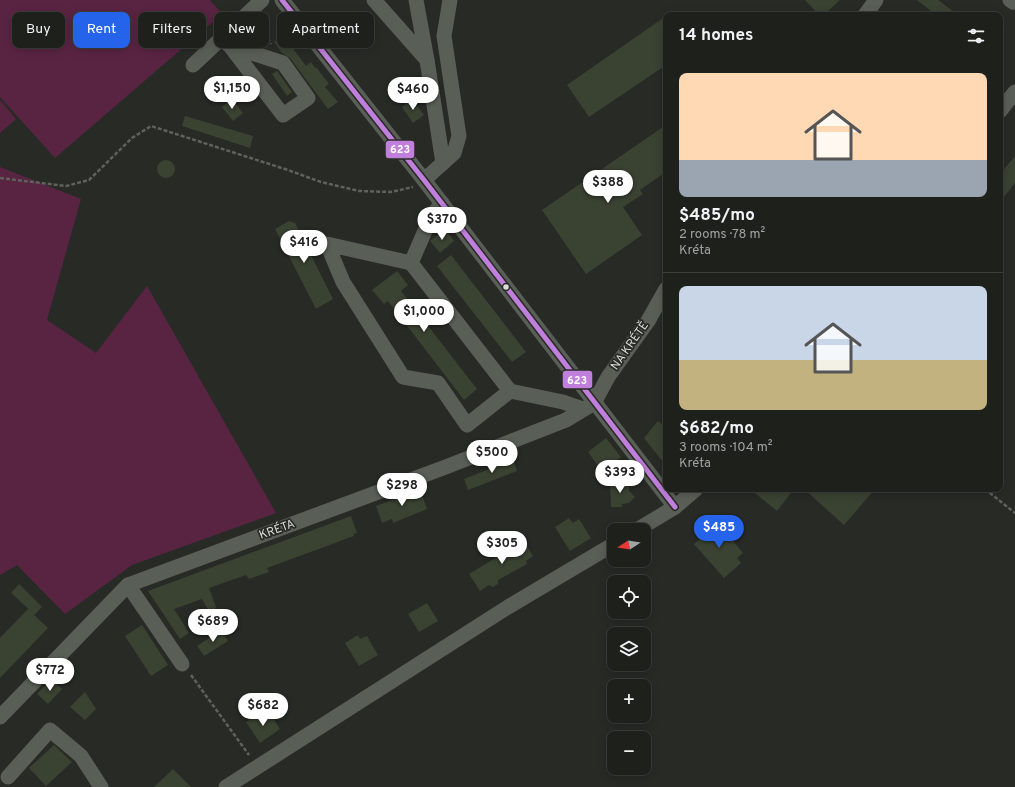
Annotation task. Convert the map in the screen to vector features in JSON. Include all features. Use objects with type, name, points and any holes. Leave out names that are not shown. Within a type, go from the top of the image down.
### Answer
[{"type":"street","points":[[251,11],[262,0]]},
{"type":"street","points":[[282,0],[442,203],[589,406],[675,507]]},
{"type":"street","points":[[374,0],[427,60]]},
{"type":"street","points":[[416,0],[427,60],[442,163]]},
{"type":"street","points":[[424,180],[454,153],[459,136],[444,36],[450,0]]},
{"type":"street","points":[[867,12],[876,0]]},
{"type":"street","points":[[1010,0],[1013,2],[1015,0]]},
{"type":"street","points":[[193,65],[218,48]]},
{"type":"street","points":[[230,48],[283,115],[308,98],[283,63],[240,48]]},
{"type":"street","points":[[1003,107],[1015,92]]},
{"type":"street","points":[[411,263],[431,217],[442,203]]},
{"type":"street","points":[[510,391],[467,425],[438,383],[403,377],[343,282],[327,244],[411,263],[510,391],[589,406]]},
{"type":"street","name":"NA KRÉTĚ","points":[[589,406],[648,321],[663,295]]},
{"type":"street","name":"KRÉTA","points":[[0,718],[128,585],[443,468],[566,420],[589,406]]},
{"type":"street","points":[[649,523],[675,507],[692,492]]},
{"type":"street","points":[[226,787],[508,607],[607,548]]},
{"type":"street","points":[[128,585],[182,664]]},
{"type":"street","points":[[8,783],[50,730],[81,756],[101,787]]},
{"type":"path","points":[[251,11],[283,63]]},
{"type":"path","points":[[0,178],[66,186],[89,180],[132,138],[151,126],[321,182],[359,191],[391,192],[410,189],[424,180]]},
{"type":"path","points":[[989,492],[1015,513]]},
{"type":"path","points":[[182,664],[258,767]]},
{"type":"shaded area","points":[[0,0],[210,0],[220,12],[214,12],[214,21],[206,28],[206,12],[138,12],[138,48],[183,48],[55,158],[0,97]]},
{"type":"shaded area","points":[[0,100],[16,119],[0,133]]},
{"type":"shaded area","points":[[0,167],[81,199],[47,320],[96,353],[147,286],[276,513],[132,565],[65,614],[17,565],[0,575]]},
{"type":"building","points":[[805,0],[840,0],[827,12],[816,12]]},
{"type":"building","points":[[917,0],[938,0],[954,12],[932,12]]},
{"type":"building","points":[[663,18],[663,67],[589,117],[567,85]]},
{"type":"building","points":[[278,48],[293,48],[306,66],[311,62],[329,84],[325,87],[338,102],[328,109],[290,58],[282,53]]},
{"type":"building","points":[[277,71],[292,92],[287,96],[272,74]]},
{"type":"building","points":[[232,99],[243,113],[233,121],[222,107]]},
{"type":"building","points":[[412,99],[424,115],[413,123],[402,107]]},
{"type":"building","points":[[185,116],[253,136],[250,148],[182,126]]},
{"type":"building","points":[[663,127],[663,174],[640,190],[643,194],[623,207],[642,235],[586,274],[542,210]]},
{"type":"building","points":[[1015,156],[1015,183],[1003,198],[1003,170]]},
{"type":"building","points":[[162,160],[170,160],[175,165],[173,176],[170,178],[162,178],[157,173],[157,165]]},
{"type":"building","points":[[289,221],[295,223],[333,299],[316,309],[275,229]]},
{"type":"building","points":[[445,229],[454,241],[440,253],[430,241]]},
{"type":"building","points":[[451,255],[526,352],[512,362],[437,266]]},
{"type":"building","points":[[397,271],[408,285],[401,291],[477,389],[464,400],[388,301],[384,304],[372,290]]},
{"type":"building","points":[[658,421],[663,425],[663,462],[644,438]]},
{"type":"building","points":[[606,438],[621,457],[602,471],[588,452]]},
{"type":"building","points":[[512,457],[517,471],[468,490],[464,479],[492,468],[492,465]]},
{"type":"building","points":[[610,482],[629,482],[629,491],[635,497],[629,503],[622,504],[622,507],[611,507]]},
{"type":"building","points":[[420,490],[427,509],[393,523],[392,519],[382,523],[376,506]]},
{"type":"building","points":[[754,492],[792,492],[777,511]]},
{"type":"building","points":[[807,492],[872,492],[844,525]]},
{"type":"building","points":[[351,516],[357,533],[353,534],[354,536],[267,568],[269,572],[249,579],[246,575],[209,588],[220,618],[214,620],[202,599],[174,609],[189,633],[180,639],[148,591]]},
{"type":"building","points":[[569,518],[573,523],[579,519],[591,538],[570,551],[555,527]]},
{"type":"building","points":[[714,518],[743,553],[737,558],[741,563],[724,578],[694,544],[708,532],[703,527]]},
{"type":"building","points":[[521,537],[533,556],[526,561],[527,564],[498,580],[498,584],[493,587],[489,585],[480,591],[469,574],[505,552],[503,549]]},
{"type":"building","points":[[19,584],[42,607],[34,615],[48,628],[0,678],[0,638],[28,609],[33,613],[11,593]]},
{"type":"building","points":[[427,603],[438,621],[419,632],[408,614]]},
{"type":"building","points":[[142,625],[168,665],[151,676],[125,636]]},
{"type":"building","points":[[221,630],[228,641],[204,656],[197,646]]},
{"type":"building","points":[[358,635],[360,639],[367,636],[378,655],[359,666],[345,643]]},
{"type":"building","points":[[51,679],[62,689],[48,704],[37,694]]},
{"type":"building","points":[[85,692],[96,709],[85,720],[70,707]]},
{"type":"building","points":[[269,712],[280,729],[260,743],[246,722],[259,714],[261,717]]},
{"type":"building","points":[[54,745],[72,762],[46,786],[29,768]]},
{"type":"building","points":[[173,769],[191,787],[154,787]]},
{"type":"transit line","name":"623","points":[[282,0],[424,180],[663,491]]},
{"type":"transit line","name":"623","points":[[663,492],[675,507]]}]
